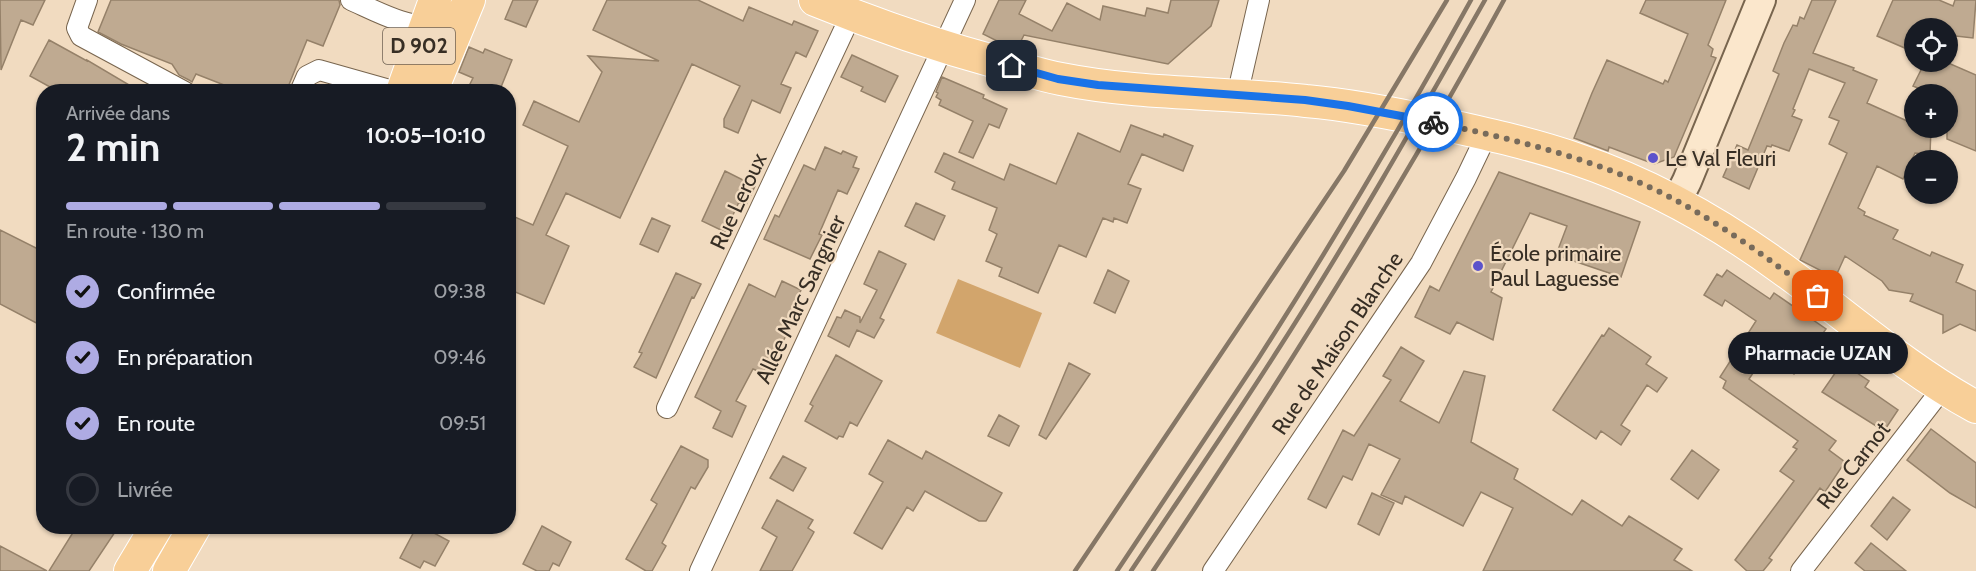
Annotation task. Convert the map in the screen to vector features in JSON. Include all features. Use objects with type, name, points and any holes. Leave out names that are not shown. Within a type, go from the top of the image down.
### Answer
[{"type":"main road","points":[[815,0],[943,47],[1058,79],[1098,85],[1305,100],[1348,106],[1415,118],[1528,144],[1607,170],[1677,201],[1781,268],[1942,389],[1976,407]]},
{"type":"main road","points":[[433,84],[438,45],[449,10]]},
{"type":"main road","name":"D 902","points":[[407,84],[449,10]]},
{"type":"main road","points":[[130,571],[152,534]]},
{"type":"main road","points":[[169,571],[190,534]]},
{"type":"street","points":[[87,0],[77,28],[81,36],[170,84]]},
{"type":"street","points":[[351,0],[406,23],[449,10]]},
{"type":"street","name":"Allée Marc Sangnier","points":[[700,571],[965,0]]},
{"type":"street","points":[[1237,96],[1259,0]]},
{"type":"street","points":[[1677,201],[1761,0]]},
{"type":"street","name":"Rue Leroux","points":[[667,408],[851,15]]},
{"type":"street","points":[[304,84],[307,76],[319,70],[369,84]]},
{"type":"street","name":"Rue de Maison Blanche","points":[[1213,571],[1421,263],[1466,178],[1486,134]]},
{"type":"street","name":"Rue Carnot","points":[[1801,571],[1942,389]]},
{"type":"shaded area","points":[[958,279],[1042,313],[1020,368],[936,333]]},
{"type":"building","points":[[0,0],[45,0],[33,25],[21,20],[1,70]]},
{"type":"building","points":[[111,0],[339,0],[340,5],[323,46],[307,40],[289,84],[222,84],[196,74],[192,82],[179,75],[172,64],[121,44],[98,32]]},
{"type":"building","points":[[513,0],[538,0],[526,27],[505,19]]},
{"type":"building","points":[[607,0],[698,0],[743,21],[749,7],[792,25],[794,21],[818,31],[806,57],[796,52],[781,84],[791,88],[780,113],[752,100],[738,133],[724,127],[724,119],[740,86],[692,64],[620,218],[566,193],[546,235],[569,246],[544,304],[516,292],[516,218],[533,225],[568,146],[523,125],[534,101],[579,122],[602,72],[588,56],[659,61],[593,30]]},
{"type":"building","points":[[999,0],[1026,0],[1019,14],[1052,31],[1067,3],[1100,20],[1103,6],[1145,16],[1147,8],[1168,13],[1171,0],[1219,0],[1211,26],[1168,64],[1024,35],[1017,49],[1009,47],[983,34]]},
{"type":"building","points":[[1646,0],[1726,0],[1708,45],[1713,49],[1711,56],[1716,58],[1674,157],[1654,164],[1609,147],[1608,151],[1574,138],[1607,60],[1663,84],[1665,80],[1668,82],[1688,34],[1640,13]]},
{"type":"building","points":[[1812,0],[1836,0],[1813,53],[1854,68],[1853,70],[1877,80],[1867,103],[1904,120],[1904,138],[1931,138],[1930,150],[1904,150],[1903,179],[1877,166],[1858,208],[1865,212],[1864,215],[1898,230],[1893,239],[1930,256],[1932,252],[1963,265],[1956,282],[1976,291],[1976,331],[1960,324],[1943,333],[1943,315],[1910,301],[1913,294],[1889,290],[1882,281],[1845,256],[1835,278],[1800,260],[1847,153],[1829,144],[1839,121],[1829,117],[1845,83],[1809,69],[1793,109],[1795,110],[1792,116],[1802,120],[1789,151],[1772,145],[1767,146],[1749,189],[1723,177],[1737,145],[1748,150],[1779,74],[1773,71],[1784,43],[1793,25],[1797,26],[1800,17],[1804,19]]},
{"type":"building","points":[[1893,0],[1939,0],[1953,6],[1955,0],[1976,0],[1973,38],[1958,36],[1958,18],[1904,18],[1904,48],[1877,36]]},
{"type":"building","points":[[49,40],[128,84],[44,84],[30,76]]},
{"type":"building","points":[[469,47],[483,53],[485,49],[512,60],[502,84],[470,84],[473,78],[459,72]]},
{"type":"building","points":[[852,55],[898,76],[885,102],[861,91],[863,87],[841,77]]},
{"type":"building","points":[[1958,67],[1976,75],[1976,151],[1947,139],[1958,138],[1958,84],[1914,84],[1920,72],[1958,72]]},
{"type":"building","points":[[942,77],[984,95],[983,98],[1007,109],[999,128],[989,124],[973,158],[959,152],[973,121],[939,105],[941,100],[936,97],[938,93],[936,92]]},
{"type":"building","points":[[1131,125],[1163,137],[1164,134],[1193,146],[1183,171],[1142,154],[1128,184],[1141,189],[1127,223],[1114,218],[1113,222],[1103,218],[1086,257],[1059,245],[1038,293],[999,276],[1002,268],[986,261],[997,234],[989,230],[997,208],[952,189],[955,182],[935,172],[944,153],[1004,180],[1010,164],[1056,184],[1078,133],[1120,152]]},
{"type":"building","points":[[825,147],[841,154],[843,151],[857,157],[853,167],[859,169],[847,194],[838,190],[819,234],[822,235],[810,259],[764,239],[775,215],[779,217],[804,165],[815,170]]},
{"type":"building","points":[[725,171],[755,186],[746,205],[739,202],[725,232],[702,221]]},
{"type":"building","name":"École primaire Paul Laguesse","points":[[1499,172],[1640,222],[1621,277],[1556,255],[1567,226],[1530,213],[1491,292],[1502,298],[1493,340],[1457,322],[1450,334],[1415,317],[1430,286],[1439,291]]},
{"type":"building","points":[[916,203],[945,216],[934,240],[905,226]]},
{"type":"building","points":[[652,218],[670,226],[658,252],[640,244]]},
{"type":"building","points":[[0,230],[36,248],[36,323],[0,304]]},
{"type":"building","points":[[879,251],[906,264],[880,318],[884,320],[874,338],[857,330],[849,347],[828,336],[837,317],[841,318],[845,310],[860,317],[860,323],[877,290],[864,284]]},
{"type":"building","points":[[1108,270],[1129,281],[1115,313],[1094,303]]},
{"type":"building","points":[[1727,270],[1770,299],[1774,293],[1826,329],[1794,374],[1765,355],[1749,379],[1836,441],[1829,450],[1845,462],[1825,492],[1820,488],[1769,558],[1772,560],[1763,571],[1747,571],[1735,560],[1794,481],[1780,471],[1797,449],[1793,447],[1798,441],[1723,388],[1726,381],[1720,377],[1756,321],[1725,300],[1722,306],[1704,295],[1717,274],[1722,277]]},
{"type":"building","points":[[676,273],[701,284],[694,298],[692,297],[656,378],[634,367]]},
{"type":"building","points":[[782,281],[801,290],[787,322],[792,325],[782,343],[779,341],[763,373],[753,369],[736,401],[746,406],[732,437],[713,428],[721,411],[695,397],[749,284],[775,297]]},
{"type":"building","points":[[1609,328],[1651,357],[1646,364],[1667,378],[1657,392],[1647,385],[1621,425],[1630,431],[1621,445],[1601,431],[1596,439],[1553,410],[1602,335],[1604,336]]},
{"type":"building","points":[[1401,347],[1424,361],[1400,401],[1439,423],[1464,371],[1485,376],[1471,442],[1518,469],[1514,479],[1572,515],[1582,500],[1622,526],[1629,516],[1682,549],[1674,560],[1692,571],[1483,571],[1513,508],[1481,492],[1463,526],[1405,496],[1402,504],[1381,495],[1400,459],[1369,444],[1352,480],[1343,476],[1326,508],[1308,499],[1343,430],[1354,436],[1391,380],[1383,376]]},
{"type":"building","points":[[836,355],[882,381],[857,426],[850,422],[843,437],[839,436],[837,439],[805,421],[813,406],[810,404]]},
{"type":"building","points":[[1069,363],[1090,374],[1046,439],[1039,435]]},
{"type":"building","points":[[1842,363],[1869,381],[1865,387],[1898,410],[1884,431],[1822,392]]},
{"type":"building","points":[[999,415],[1019,426],[1009,446],[988,436]]},
{"type":"building","points":[[1931,429],[1976,463],[1976,508],[1950,493],[1907,460]]},
{"type":"building","points":[[888,440],[922,459],[926,451],[1002,493],[986,521],[979,521],[925,491],[913,511],[907,507],[882,549],[854,533],[883,482],[869,474]]},
{"type":"building","points":[[681,446],[708,460],[708,467],[695,489],[691,487],[662,543],[666,546],[652,571],[646,571],[626,559],[657,504],[651,500]]},
{"type":"building","points":[[1692,450],[1719,470],[1698,499],[1671,479]]},
{"type":"building","points":[[783,456],[806,468],[793,491],[770,478]]},
{"type":"building","points":[[1372,493],[1394,503],[1379,535],[1358,524]]},
{"type":"building","points":[[1893,497],[1910,510],[1887,540],[1871,526]]},
{"type":"building","points":[[777,500],[813,520],[808,528],[814,532],[792,571],[760,571],[777,537],[762,528]]},
{"type":"building","points":[[542,526],[571,542],[559,566],[553,563],[549,571],[537,571],[523,564]]},
{"type":"building","points":[[72,534],[114,534],[89,571],[49,571]]},
{"type":"building","points":[[413,534],[436,534],[449,541],[435,566],[424,561],[420,568],[400,558]]},
{"type":"building","points":[[1871,543],[1906,571],[1865,571],[1855,563]]},
{"type":"building","points":[[0,546],[47,571],[0,571]]},
{"type":"railway","points":[[1075,571],[1344,171],[1447,0]]},
{"type":"railway","points":[[1117,571],[1314,271],[1471,0]]},
{"type":"railway","points":[[1131,571],[1302,312],[1382,180],[1485,0]]},
{"type":"railway","points":[[1153,571],[1246,431],[1379,218],[1504,0]]},
{"type":"way so far","points":[[1433,122],[1528,144],[1619,174],[1677,201],[1742,241],[1818,296]]},
{"type":"place","name":"Le Val Fleuri","points":[[1653,158]]},
{"type":"place","name":"École primaire Paul Laguesse","points":[[1478,266]]},
{"type":"place","name":"Pharmacie UZAN","points":[[1818,296]]},
{"type":"route","points":[[1012,66],[1058,79],[1098,85],[1305,100],[1433,122]]}]
